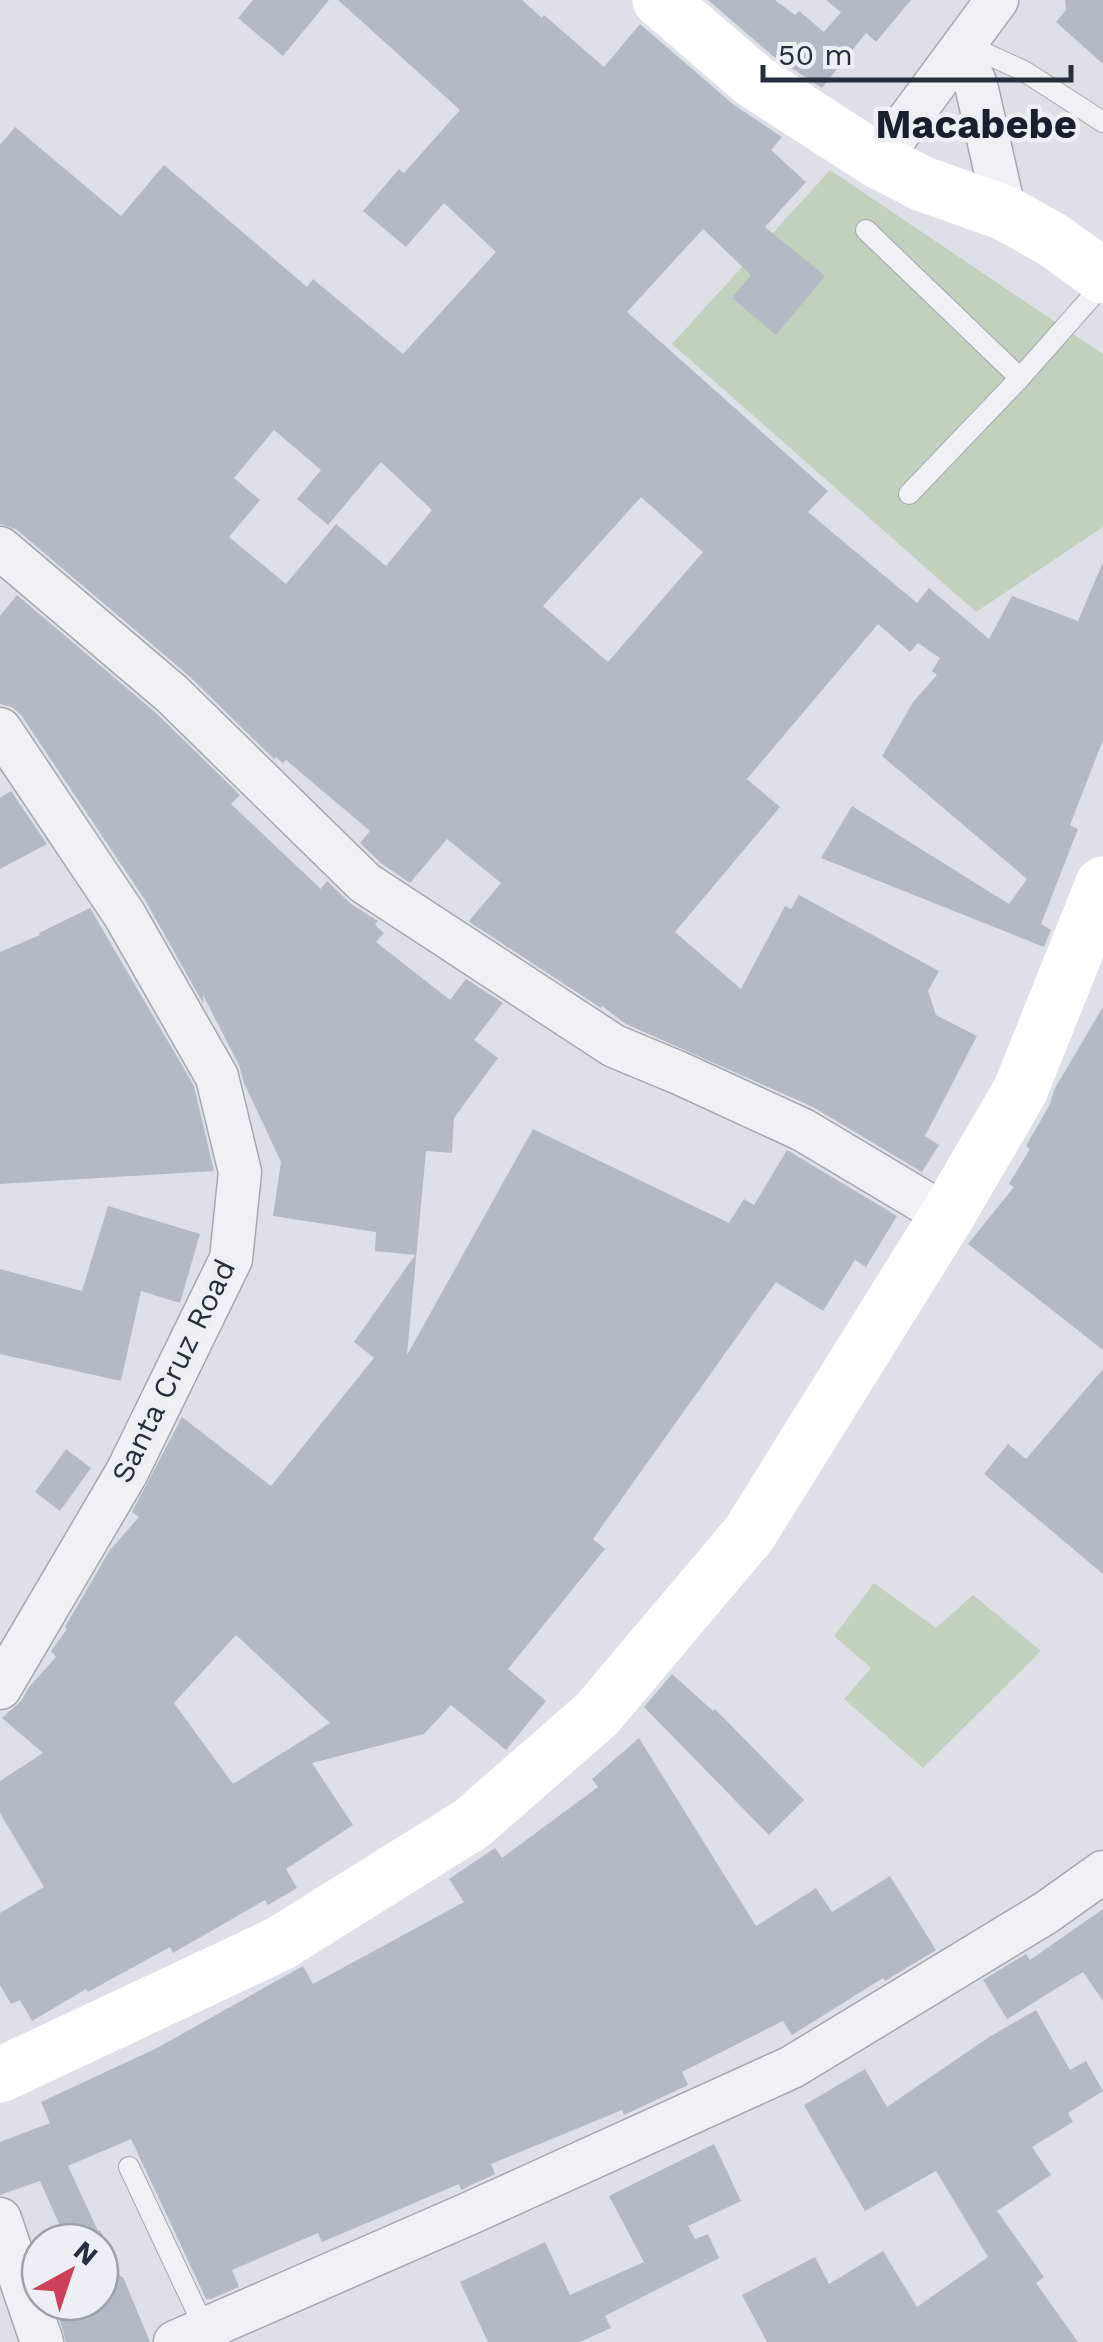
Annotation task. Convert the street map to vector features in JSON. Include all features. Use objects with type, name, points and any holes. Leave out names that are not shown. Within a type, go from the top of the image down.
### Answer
[{"type":"main road","points":[[660,0],[754,81],[878,161],[923,184],[1005,213],[1053,240],[1103,276]]},
{"type":"main road","points":[[2,2068],[279,1944],[471,1824],[597,1714],[749,1534],[946,1216],[1020,1091],[1103,884]]},
{"type":"street","points":[[878,161],[997,0]]},
{"type":"street","points":[[963,46],[976,85],[1005,213]]},
{"type":"street","points":[[5,562],[172,694],[365,883],[614,1046],[803,1130],[946,1216]]},
{"type":"street","name":"Santa Cruz Road","points":[[0,730],[124,914],[217,1077],[240,1172],[231,1259],[127,1472],[0,1688]]},
{"type":"street","points":[[190,2335],[792,2067],[1047,1912],[1103,1872]]},
{"type":"street","points":[[0,2219],[42,2342]]},
{"type":"lane","points":[[963,46],[1024,70],[1103,122]]},
{"type":"lane","points":[[866,230],[1020,378]]},
{"type":"lane","points":[[909,494],[1103,284]]},
{"type":"lane","points":[[129,2167],[190,2335]]},
{"type":"green space","points":[[830,170],[1103,354],[1103,527],[976,612],[672,344]]},
{"type":"green space","points":[[874,1583],[936,1628],[973,1595],[1041,1651],[923,1768],[844,1699],[871,1668],[834,1636]]},
{"type":"building","points":[[253,0],[329,0],[283,56],[238,18]]},
{"type":"building","points":[[338,0],[522,0],[604,67],[640,24],[734,105],[782,137],[771,150],[806,182],[765,227],[825,276],[776,335],[732,298],[751,275],[703,229],[627,312],[828,491],[808,512],[917,603],[929,588],[989,639],[1012,596],[1078,621],[1103,562],[1103,740],[1070,825],[1078,829],[1041,924],[1051,930],[1044,947],[821,858],[852,806],[1009,904],[1027,879],[882,756],[913,702],[937,675],[932,671],[940,658],[918,643],[910,652],[878,624],[747,779],[780,807],[675,932],[741,989],[785,906],[791,909],[799,895],[939,971],[928,991],[936,1015],[977,1036],[925,1136],[939,1145],[922,1172],[813,1107],[626,1024],[471,923],[501,883],[447,839],[410,883],[381,863],[360,843],[370,831],[286,760],[283,763],[274,759],[188,675],[16,529],[0,524],[0,145],[15,127],[121,216],[164,165],[307,287],[313,279],[403,354],[496,252],[444,203],[406,247],[363,211],[399,169],[404,173],[460,110]],"holes":[[[274,430],[321,470],[297,499],[328,525],[381,462],[432,510],[386,566],[336,524],[286,584],[229,537],[260,500],[234,478]],[[641,497],[703,552],[608,662],[543,606]]]},
{"type":"building","points":[[708,0],[775,0],[795,15],[799,11],[824,32],[841,12],[826,0],[911,0],[876,42],[866,33],[822,88],[773,56]]},
{"type":"building","points":[[1065,0],[1103,0],[1103,64],[1056,22],[1066,10]]},
{"type":"building","points":[[17,595],[155,712],[240,795],[231,804],[321,889],[327,881],[351,904],[378,921],[375,925],[384,933],[376,942],[450,1000],[466,979],[503,1003],[474,1040],[498,1058],[454,1118],[452,1153],[426,1151],[407,1355],[533,1129],[729,1223],[744,1199],[754,1205],[787,1150],[897,1216],[866,1267],[855,1260],[823,1311],[776,1282],[593,1539],[605,1549],[508,1669],[546,1701],[506,1750],[451,1705],[424,1734],[312,1763],[353,1825],[286,1869],[297,1888],[268,1905],[265,1900],[173,1953],[170,1947],[88,1992],[86,1989],[32,2021],[20,2000],[11,2004],[0,1985],[0,1913],[44,1887],[0,1813],[0,1781],[43,1753],[2,1718],[56,1657],[51,1651],[110,1550],[139,1517],[132,1512],[182,1417],[271,1486],[374,1358],[354,1342],[415,1255],[375,1251],[376,1232],[273,1216],[281,1162],[203,995],[203,1003],[145,900],[21,715],[0,704],[0,616]],"holes":[[[236,1635],[330,1723],[233,1784],[174,1703]]]},
{"type":"building","points":[[11,791],[47,844],[0,869],[0,798]]},
{"type":"building","points":[[90,908],[194,1086],[214,1171],[0,1184],[0,952]]},
{"type":"building","points":[[1103,1007],[1103,1350],[968,1244],[1014,1187],[1009,1184],[1030,1149],[1026,1146]]},
{"type":"building","points":[[108,1206],[200,1234],[180,1303],[141,1291],[121,1381],[0,1354],[0,1269],[82,1291]]},
{"type":"building","points":[[1103,1369],[1103,1574],[984,1474],[1008,1444],[1026,1459]]},
{"type":"building","points":[[66,1449],[91,1468],[60,1511],[35,1492]]},
{"type":"building","points":[[672,1674],[715,1709],[804,1800],[769,1835],[644,1707]]},
{"type":"building","points":[[639,1738],[756,1926],[816,1888],[832,1912],[890,1876],[936,1950],[792,2035],[783,2021],[682,2072],[688,2085],[624,2115],[622,2110],[491,2164],[495,2174],[461,2190],[459,2184],[322,2242],[318,2233],[232,2270],[239,2287],[211,2299],[206,2299],[131,2139],[68,2166],[94,2222],[58,2222],[40,2181],[0,2195],[0,2142],[50,2123],[41,2102],[157,2048],[303,1966],[313,1984],[464,1902],[449,1879],[495,1848],[502,1858],[598,1787],[592,1779]]},
{"type":"building","points":[[1103,1909],[1103,2001],[1083,1972],[1007,2019],[983,1980],[1026,1954],[1030,1960]]},
{"type":"building","points":[[1036,2010],[1070,2070],[1086,2061],[1103,2091],[1068,2113],[1073,2122],[1032,2147],[1051,2175],[997,2211],[1044,2277],[1036,2283],[1078,2342],[767,2342],[742,2295],[815,2257],[829,2284],[883,2251],[917,2307],[988,2257],[936,2171],[865,2211],[804,2105],[865,2069],[887,2107],[989,2037]]},
{"type":"building","points":[[714,2144],[741,2201],[688,2226],[695,2239],[708,2234],[719,2258],[605,2316],[611,2328],[580,2342],[488,2342],[460,2282],[545,2242],[570,2295],[644,2262],[609,2196]]},
{"type":"building","points":[[120,2275],[123,2277],[150,2342],[66,2342],[60,2322],[120,2322]]},
{"type":"district","name":"Macabebe","points":[[976,124]]}]
